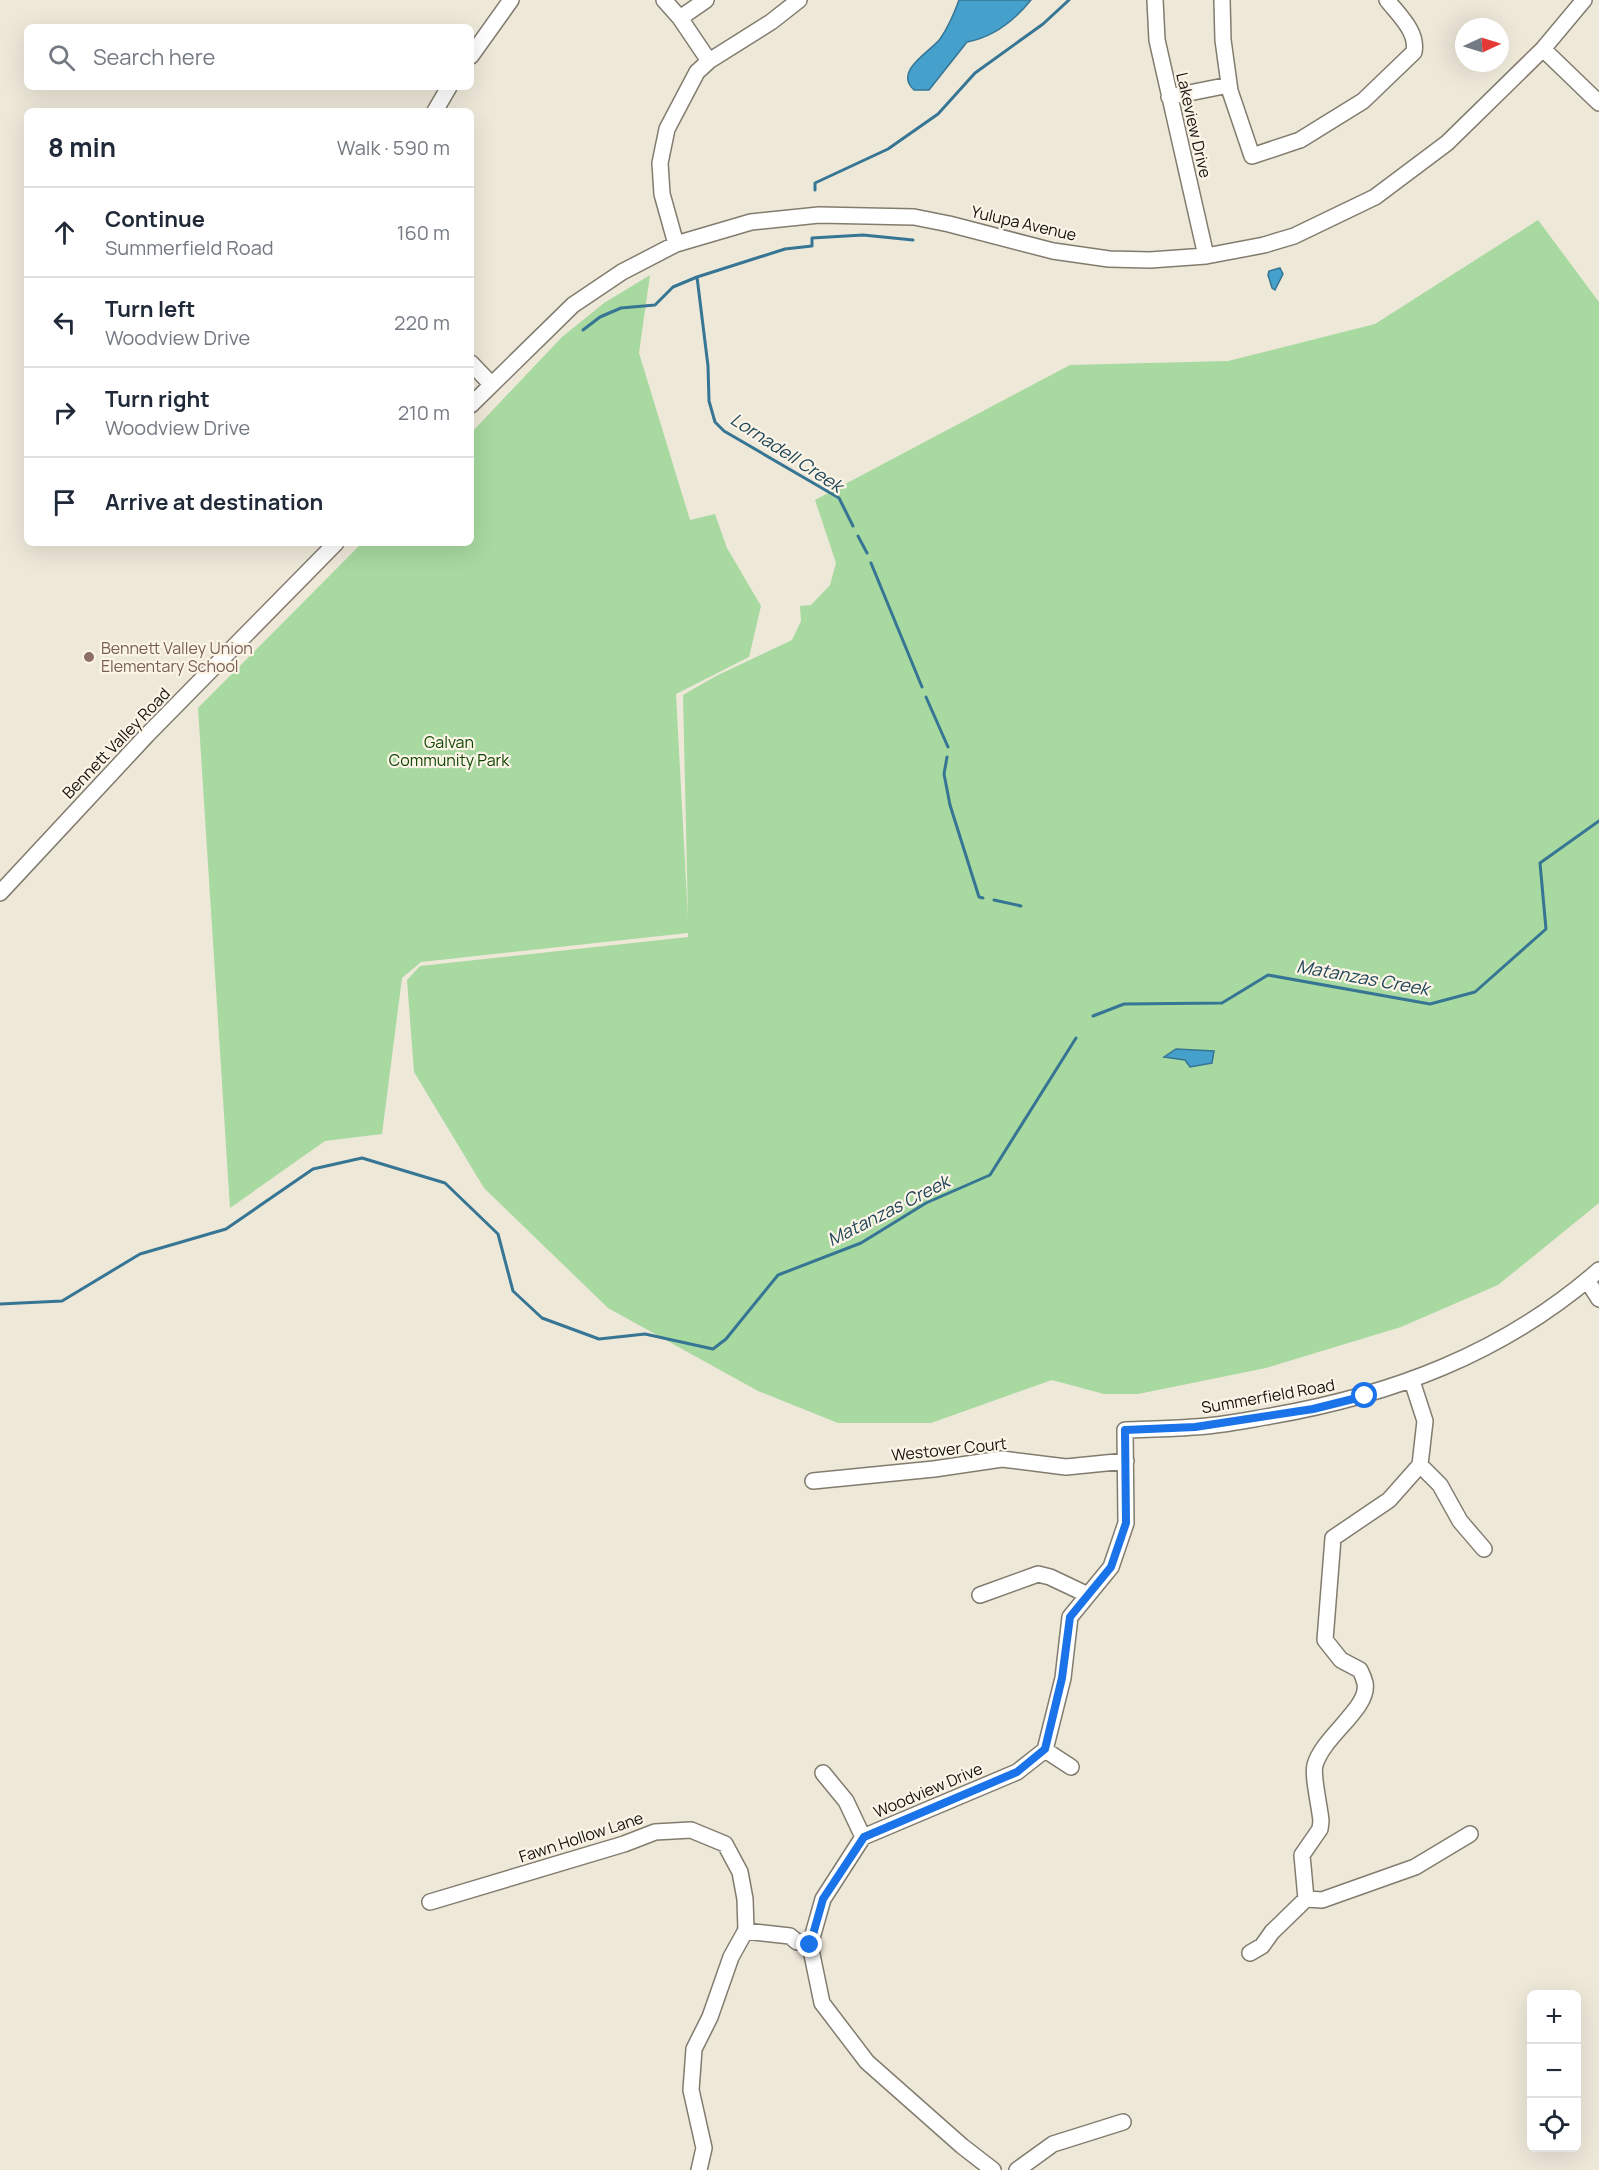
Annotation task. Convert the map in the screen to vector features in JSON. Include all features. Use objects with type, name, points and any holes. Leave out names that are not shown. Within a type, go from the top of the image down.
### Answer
[{"type":"street","points":[[474,52],[511,0]]},
{"type":"street","points":[[664,0],[680,18],[709,61]]},
{"type":"street","points":[[680,18],[706,0]]},
{"type":"street","points":[[676,244],[662,194],[660,163],[667,129],[697,72],[709,61],[771,22],[800,0]]},
{"type":"street","name":"Lakeview Drive","points":[[1155,0],[1157,40],[1206,256]]},
{"type":"street","points":[[1222,0],[1223,40],[1230,88],[1252,156],[1299,140],[1364,101],[1414,52],[1416,44],[1414,35],[1387,0]]},
{"type":"street","name":"Yulupa Avenue","points":[[491,384],[573,304],[621,272],[676,244],[751,222],[819,215],[914,217],[1053,251],[1109,259],[1150,260],[1206,256],[1264,245],[1294,236],[1375,197],[1454,137],[1543,49],[1584,0]]},
{"type":"street","points":[[1543,49],[1599,103]]},
{"type":"street","points":[[1170,101],[1230,88]]},
{"type":"street","points":[[437,108],[447,90]]},
{"type":"street","points":[[474,366],[491,384],[474,402]]},
{"type":"street","name":"Bennett Valley Road","points":[[0,892],[147,735],[333,546]]},
{"type":"street","name":"Summerfield Road","points":[[1126,1461],[1125,1430],[1195,1427],[1313,1409],[1412,1381],[1496,1343],[1599,1270]]},
{"type":"street","points":[[1587,1280],[1599,1299]]},
{"type":"street","points":[[1306,1899],[1302,1855],[1320,1829],[1321,1821],[1314,1768],[1320,1750],[1359,1707],[1366,1685],[1360,1670],[1341,1659],[1325,1640],[1333,1538],[1389,1500],[1420,1465],[1425,1421],[1412,1381]]},
{"type":"street","name":"Westover Court","points":[[813,1481],[934,1469],[1002,1459],[1066,1467],[1126,1461]]},
{"type":"street","points":[[1071,1767],[1045,1749],[1062,1678],[1070,1617],[1111,1567],[1126,1523],[1126,1461]]},
{"type":"street","points":[[1420,1465],[1440,1485],[1460,1521],[1484,1549]]},
{"type":"street","points":[[980,1595],[1038,1574],[1050,1576],[1088,1595]]},
{"type":"street","name":"Woodview Drive","points":[[993,2170],[962,2146],[867,2062],[822,2003],[804,1942],[823,1899],[864,1837],[1017,1772],[1045,1749]]},
{"type":"street","points":[[823,1773],[846,1801],[864,1837]]},
{"type":"street","name":"Fawn Hollow Lane","points":[[430,1902],[624,1844],[655,1832],[691,1830],[724,1844],[740,1872],[745,1899],[743,1936],[732,1957],[710,2017],[694,2049],[691,2090],[704,2148],[699,2170]]},
{"type":"street","points":[[1250,1953],[1262,1946],[1272,1932],[1306,1899],[1322,1900],[1414,1867],[1470,1834]]},
{"type":"street","points":[[743,1936],[790,1936],[804,1942]]},
{"type":"street","points":[[1017,2170],[1053,2144],[1123,2122]]},
{"type":"green space","name":"Galvan Community Park","points":[[1538,220],[1599,302],[1599,1203],[1498,1285],[1401,1327],[1266,1368],[1138,1394],[1104,1394],[1052,1380],[931,1423],[838,1423],[758,1391],[608,1308],[484,1188],[414,1072],[407,980],[420,966],[688,937],[688,933],[421,962],[402,978],[382,1134],[325,1141],[230,1208],[198,708],[359,546],[474,546],[474,430],[562,337],[604,303],[650,275],[639,353],[690,520],[715,514],[727,548],[761,606],[749,657],[676,694],[688,919],[683,695],[716,676],[792,640],[801,621],[800,606],[811,605],[830,585],[836,563],[815,500],[1070,365],[1228,361],[1375,324]]},
{"type":"water","points":[[959,0],[1031,0],[1003,27],[977,40],[967,42],[929,90],[914,90],[909,83],[910,69],[940,39]]},
{"type":"water","points":[[1280,268],[1283,274],[1275,290],[1272,288],[1268,275],[1269,271]]},
{"type":"water","points":[[1176,1049],[1214,1051],[1212,1063],[1190,1067],[1185,1060],[1164,1057]]},
{"type":"waterway","name":"Lornadell Creek","points":[[815,190],[815,183],[888,149],[938,114],[975,73],[1043,24],[1069,0]]},
{"type":"waterway","name":"Lornadell Creek","points":[[853,526],[839,498],[724,431],[715,422],[709,401],[708,366],[697,277],[785,249],[812,246],[812,238],[863,235],[913,240]]},
{"type":"waterway","points":[[583,330],[600,317],[621,308],[655,305],[673,287],[697,277]]},
{"type":"waterway","points":[[858,536],[867,553]]},
{"type":"waterway","points":[[871,563],[922,687]]},
{"type":"waterway","points":[[926,697],[948,747]]},
{"type":"waterway","points":[[947,757],[944,774],[950,805],[979,897],[983,898]]},
{"type":"waterway","name":"Matanzas Creek","points":[[1093,1016],[1124,1004],[1222,1003],[1268,975],[1430,1004],[1475,992],[1546,929],[1540,863],[1599,821]]},
{"type":"waterway","points":[[994,900],[1021,906]]},
{"type":"waterway","name":"Matanzas Creek","points":[[0,1304],[62,1301],[140,1254],[226,1229],[313,1169],[362,1158],[445,1183],[498,1234],[513,1291],[542,1318],[599,1339],[645,1334],[713,1349],[726,1339],[778,1275],[861,1243],[926,1203],[990,1175],[1076,1038]]},
{"type":"place","name":"Bennett Valley Union Elementary School","points":[[89,657]]},
{"type":"route","points":[[810,1945],[823,1899],[864,1837],[1017,1772],[1045,1749],[1062,1678],[1070,1617],[1111,1567],[1126,1523],[1125,1430],[1195,1427],[1254,1419],[1313,1409],[1365,1396]]}]
